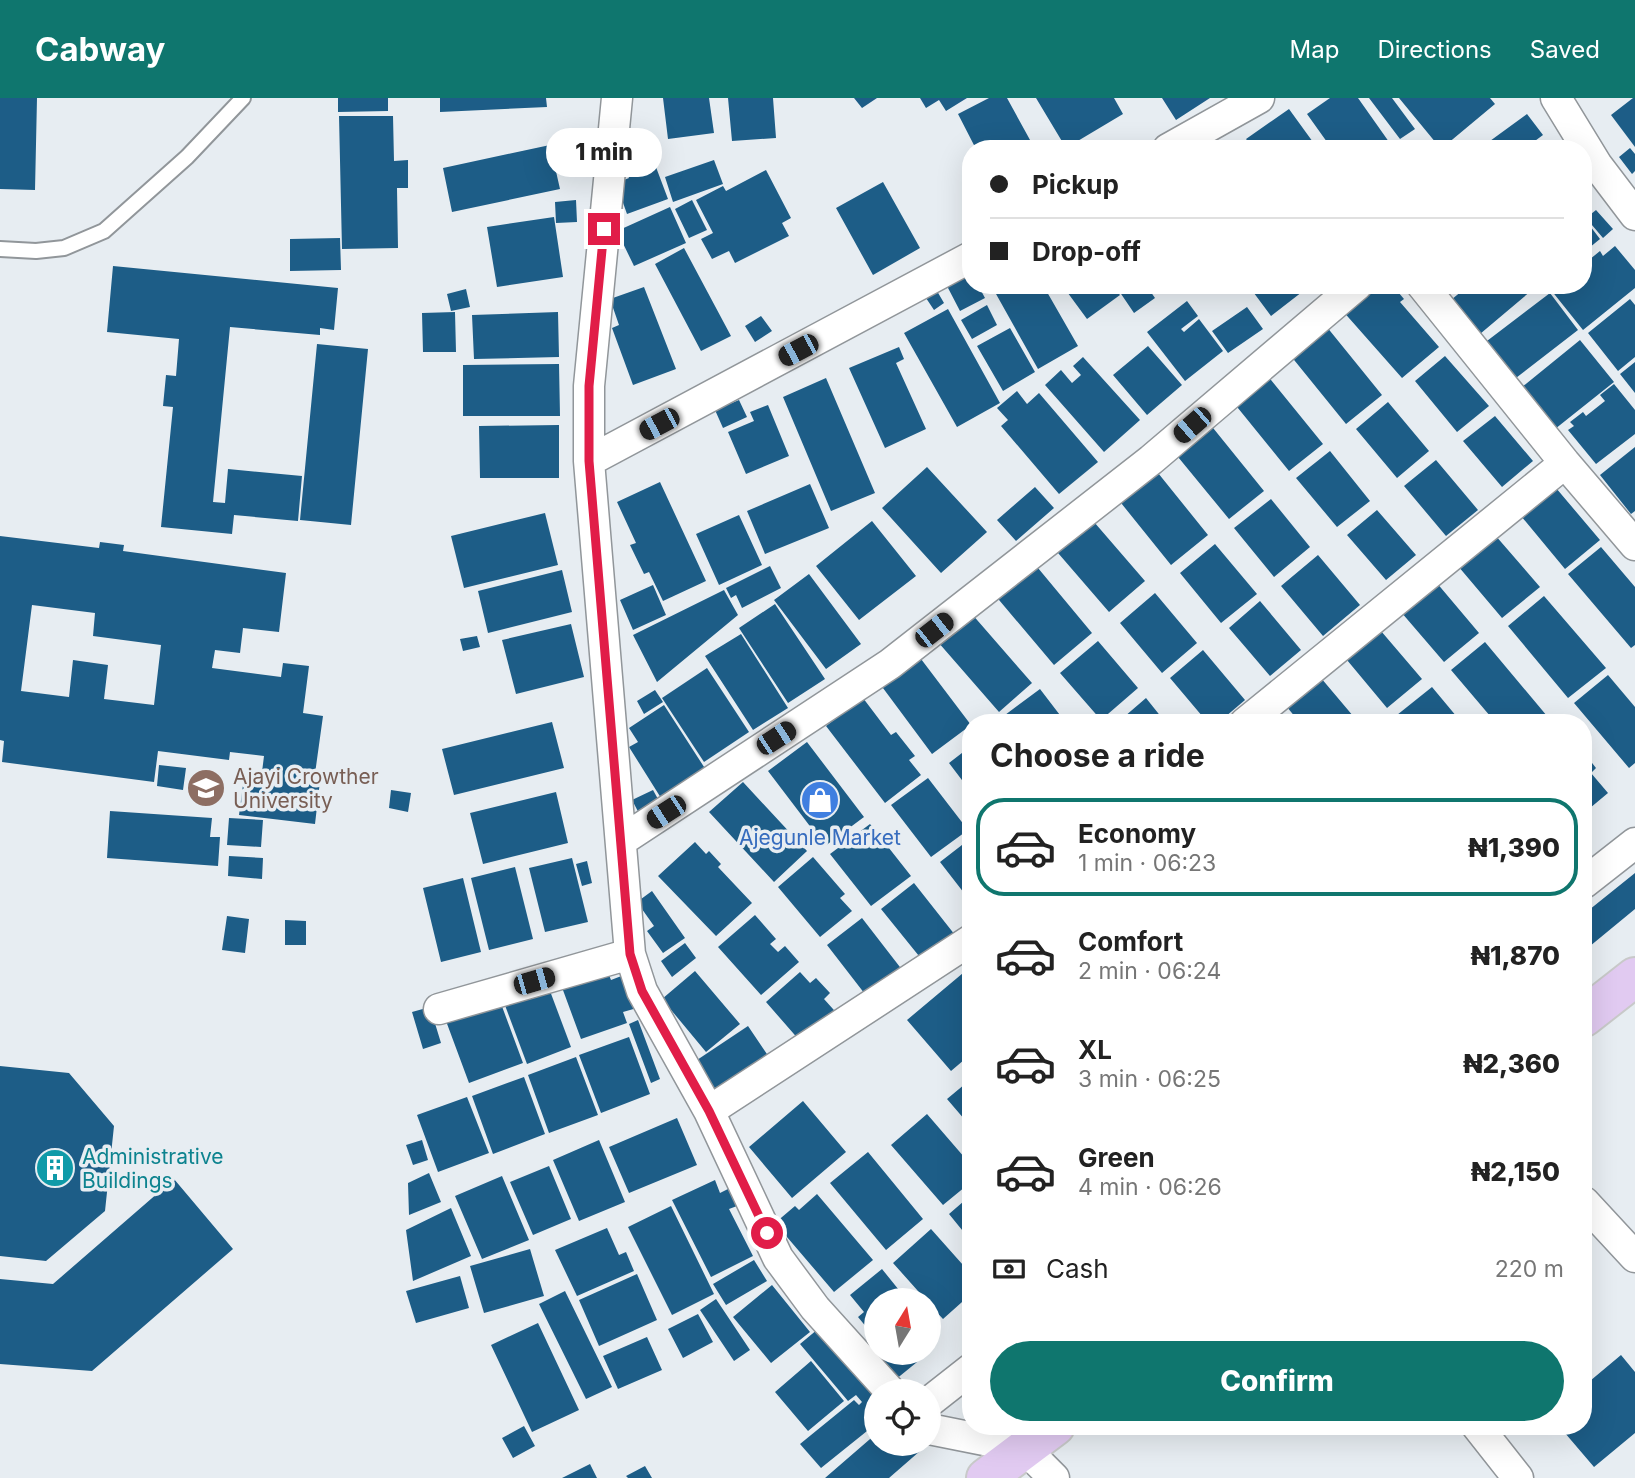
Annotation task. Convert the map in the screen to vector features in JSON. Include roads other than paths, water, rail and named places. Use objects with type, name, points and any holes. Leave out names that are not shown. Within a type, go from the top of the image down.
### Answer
[{"type":"highway","points":[[1592,1011],[1635,977]]},
{"type":"highway","points":[[986,1478],[1042,1435]]},
{"type":"street","points":[[617,98],[589,386],[589,461],[630,954],[642,991],[709,1111],[778,1258],[815,1308],[879,1379]]},
{"type":"street","points":[[1184,140],[1259,98]]},
{"type":"street","points":[[1556,98],[1582,140]]},
{"type":"street","points":[[1592,157],[1635,215]]},
{"type":"street","points":[[589,461],[962,262]]},
{"type":"street","points":[[621,841],[890,664],[1151,460],[1346,294]]},
{"type":"street","points":[[1429,294],[1565,463],[1635,545]]},
{"type":"street","points":[[1256,714],[1565,463]]},
{"type":"street","points":[[1592,878],[1635,843]]},
{"type":"street","points":[[709,1111],[962,946]]},
{"type":"street","points":[[439,1009],[630,954]]},
{"type":"street","points":[[1592,1211],[1635,1257]]},
{"type":"street","points":[[941,1392],[962,1375]]},
{"type":"street","points":[[941,1431],[1024,1448],[1054,1478]]},
{"type":"street","points":[[1484,1435],[1518,1478]]},
{"type":"lane","points":[[0,249],[36,251],[64,248],[104,231],[187,157],[243,98]]},
{"type":"place","name":"Ajayi Crowther University","points":[[206,788]]},
{"type":"place","name":"Ajegunle Market","points":[[820,800]]},
{"type":"place","name":"Administrative Buildings","points":[[55,1168]]}]
